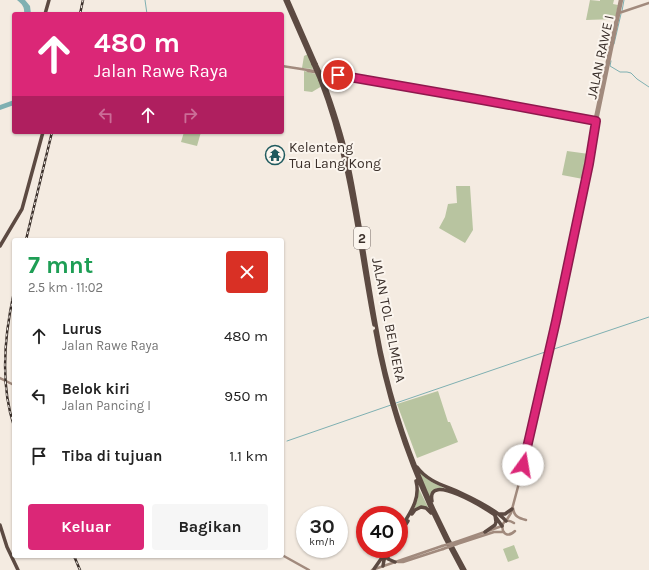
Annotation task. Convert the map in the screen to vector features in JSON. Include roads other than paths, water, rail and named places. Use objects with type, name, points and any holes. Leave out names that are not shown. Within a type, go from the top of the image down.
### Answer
[{"type":"highway","points":[[47,12],[50,0]]},
{"type":"highway","name":"JALAN TOL BELMERA","points":[[285,0],[315,64]]},
{"type":"highway","name":"JALAN TOL BELMERA","points":[[288,0],[315,64],[337,129],[349,177],[377,344],[394,409],[412,467],[462,570]]},
{"type":"highway","points":[[0,242],[22,204],[41,134]]},
{"type":"highway","points":[[0,246],[22,209],[41,134]]},
{"type":"highway","name":"JALAN TOL BELMERA","points":[[394,409],[434,515],[465,570]]},
{"type":"highway","points":[[411,455],[421,472],[429,479],[473,498],[496,515],[502,526]]},
{"type":"highway","points":[[408,514],[416,500],[418,488],[412,467]]},
{"type":"highway","points":[[434,515],[431,498],[434,491],[444,489],[461,496],[506,521]]},
{"type":"highway","points":[[408,519],[411,514],[421,507],[426,508],[434,515]]},
{"type":"highway","points":[[496,515],[505,514],[512,509]]},
{"type":"highway","points":[[485,532],[495,524],[496,515]]},
{"type":"highway","points":[[0,524],[16,570]]},
{"type":"highway","points":[[0,533],[8,555],[16,570]]},
{"type":"highway","points":[[373,570],[383,558]]},
{"type":"highway","points":[[383,566],[385,558]]},
{"type":"highway","points":[[388,558],[395,562]]},
{"type":"street","name":"JALAN RAWE I","points":[[502,526],[506,521],[514,503],[549,352],[589,164],[596,119],[620,13],[621,0]]},
{"type":"street","points":[[620,13],[649,3]]},
{"type":"street","points":[[284,66],[325,72],[328,74],[596,119]]},
{"type":"street","points":[[0,378],[12,384]]},
{"type":"street","points":[[514,503],[513,509],[515,515],[526,520]]},
{"type":"street","points":[[506,521],[511,521],[514,523]]},
{"type":"street","points":[[373,570],[443,548],[502,526],[504,532]]},
{"type":"street","points":[[457,543],[494,532],[504,532],[510,534],[515,531]]},
{"type":"street","points":[[284,556],[309,570]]},
{"type":"water","points":[[17,0],[25,0],[30,6],[31,12],[24,12],[23,6]]},
{"type":"water","points":[[12,101],[12,106],[0,110],[0,105]]},
{"type":"waterway","points":[[145,0],[147,12]]},
{"type":"waterway","points":[[622,11],[624,0]]},
{"type":"waterway","points":[[614,44],[621,14]]},
{"type":"waterway","points":[[611,61],[610,66],[620,72],[631,73],[649,87]]},
{"type":"waterway","points":[[551,350],[649,317]]},
{"type":"waterway","points":[[396,403],[548,351]]},
{"type":"waterway","points":[[287,441],[391,405]]},
{"type":"railway","points":[[80,12],[83,0]]},
{"type":"railway","points":[[26,238],[52,134]]},
{"type":"railway","points":[[12,303],[5,360],[7,394],[12,418]]},
{"type":"railway","points":[[75,558],[80,570]]},
{"type":"place","name":"Kelenteng Tua Lang Kong","points":[[275,155]]}]
